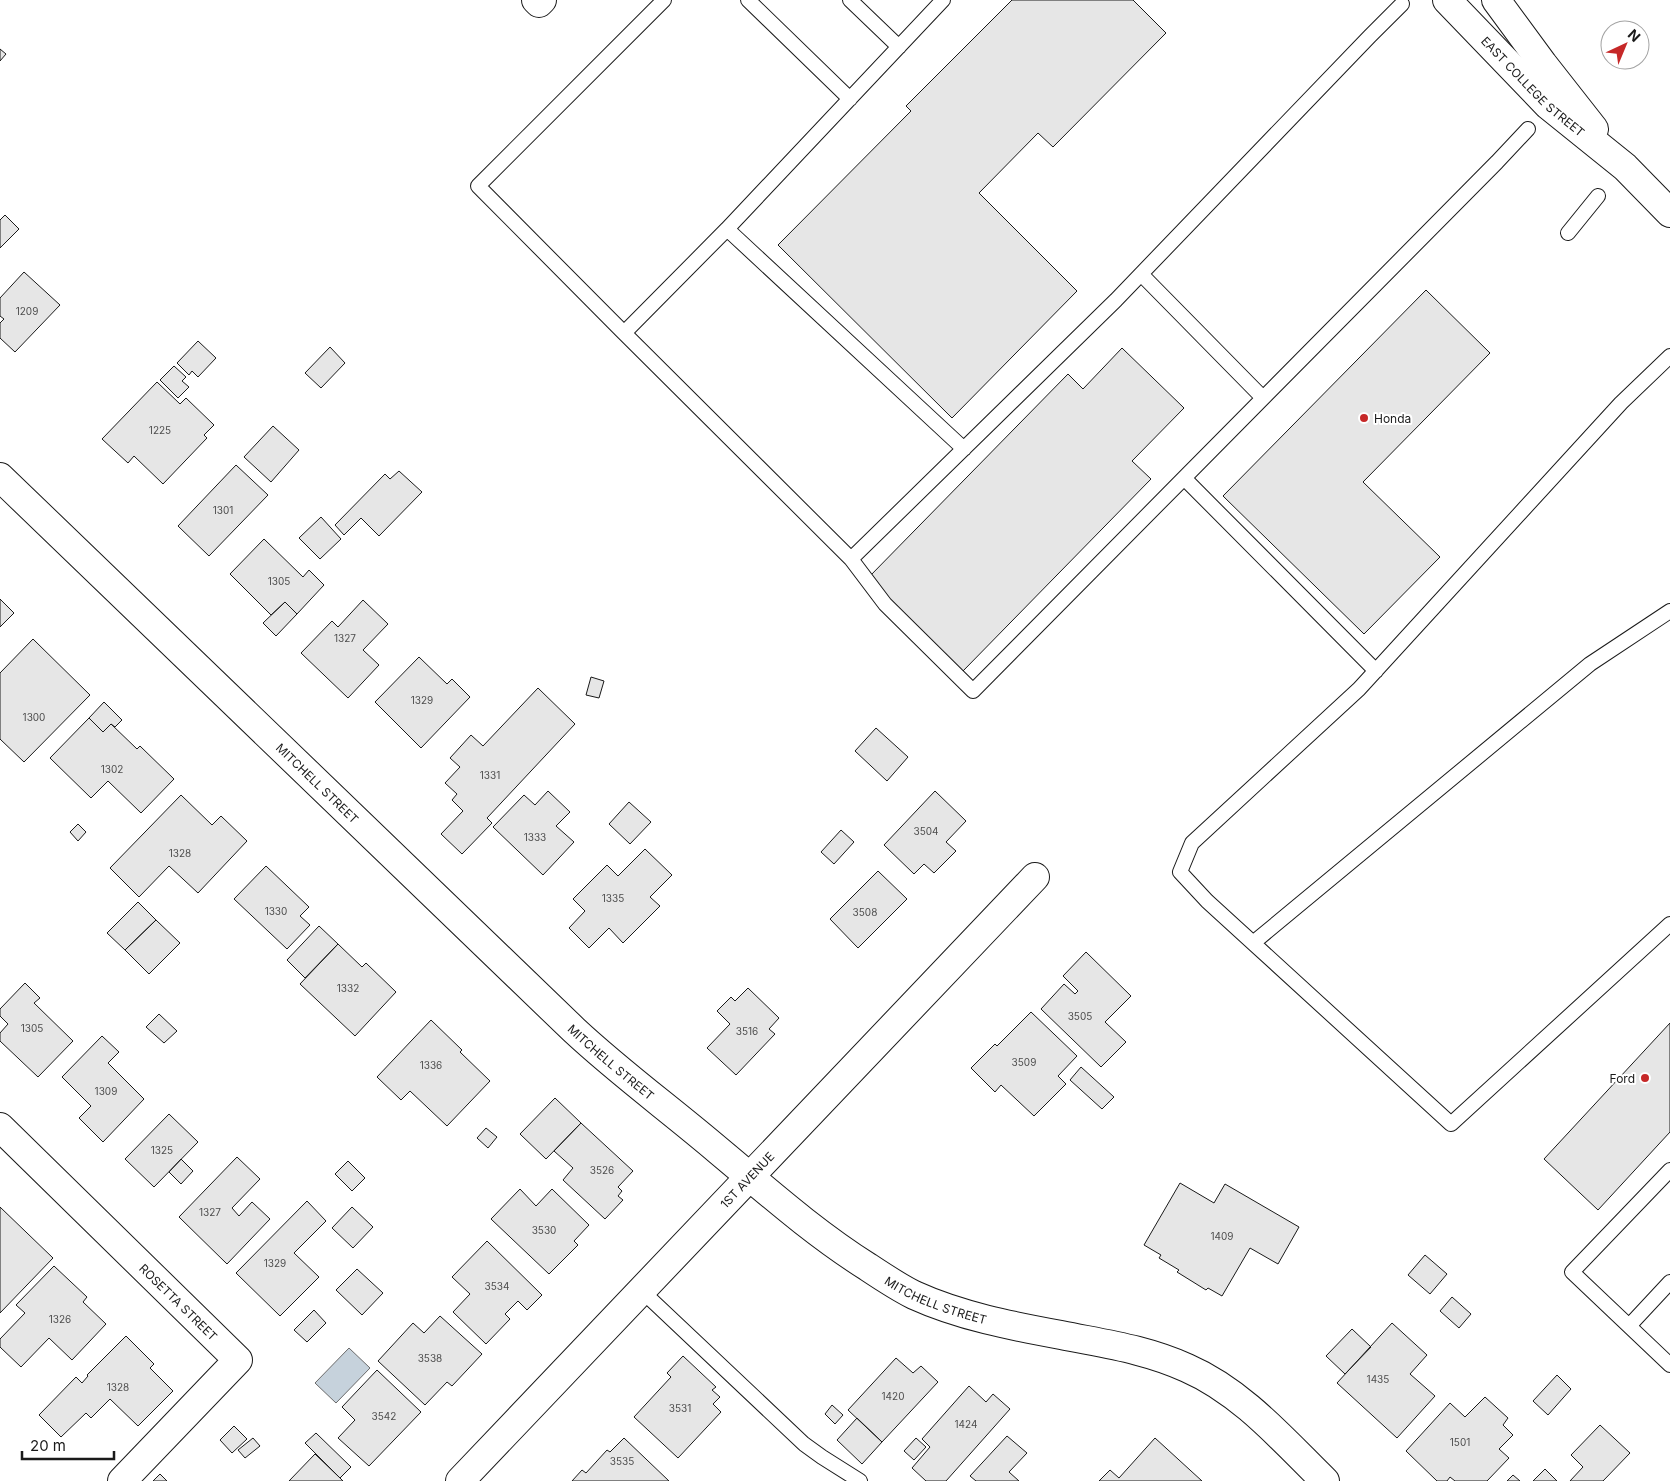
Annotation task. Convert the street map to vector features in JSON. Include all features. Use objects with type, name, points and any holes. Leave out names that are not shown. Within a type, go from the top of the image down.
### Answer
[{"type":"street","name":"EAST COLLEGE STREET","points":[[1447,0],[1548,105],[1625,167]]},
{"type":"street","name":"EAST COLLEGE STREET","points":[[1496,0],[1543,64],[1625,167],[1670,213]]},
{"type":"street","name":"MITCHELL STREET","points":[[0,477],[574,1030],[609,1062],[843,1251],[914,1295],[952,1309],[998,1322],[1124,1346],[1157,1356],[1189,1369],[1218,1385],[1248,1406],[1325,1481]]},
{"type":"street","name":"1ST AVENUE","points":[[460,1481],[1035,877]]},
{"type":"street","name":"ROSETTA STREET","points":[[0,1126],[238,1360],[122,1481]]},
{"type":"lane","points":[[664,0],[478,186],[851,559],[884,604],[973,691],[1528,129]]},
{"type":"lane","points":[[748,0],[850,99]]},
{"type":"lane","points":[[850,0],[899,47]]},
{"type":"lane","points":[[624,333],[727,229],[944,0]]},
{"type":"lane","points":[[851,559],[1116,300],[1402,4]]},
{"type":"lane","points":[[1568,233],[1598,196]]},
{"type":"lane","points":[[727,229],[964,449]]},
{"type":"lane","points":[[1141,274],[1263,398]]},
{"type":"lane","points":[[1670,356],[1621,403],[1359,688],[1192,843],[1180,872],[1207,901],[1252,943],[1451,1124],[1670,924]]},
{"type":"lane","points":[[1184,478],[1376,670]]},
{"type":"lane","points":[[1252,943],[1590,664],[1670,611]]},
{"type":"lane","points":[[1670,1170],[1572,1272],[1670,1365]]},
{"type":"lane","points":[[1629,1326],[1670,1282]]},
{"type":"lane","points":[[642,1291],[804,1444],[822,1458],[860,1481]]},
{"type":"shaded area","points":[[349,1348],[370,1368],[336,1403],[315,1383]]},
{"type":"building","points":[[1012,0],[1133,0],[1166,33],[1053,147],[1038,133],[979,193],[1077,291],[952,418],[778,245],[911,111],[906,106]]},
{"type":"building","points":[[0,49],[6,54],[0,61]]},
{"type":"building","points":[[5,215],[19,229],[0,248],[0,220]]},
{"type":"building","points":[[24,272],[60,305],[15,352],[0,338],[0,323],[4,319],[0,316],[0,298]]},
{"type":"building","name":"Honda","points":[[1426,290],[1490,353],[1363,482],[1440,557],[1364,634],[1223,496]]},
{"type":"building","points":[[198,341],[216,358],[198,377],[192,371],[189,375],[177,363]]},
{"type":"building","points":[[330,347],[345,363],[321,388],[305,373]]},
{"type":"building","points":[[1122,348],[1184,408],[1132,461],[1151,479],[963,671],[868,578],[1068,374],[1083,389]]},
{"type":"building","points":[[174,366],[186,377],[182,381],[189,387],[178,398],[160,380]]},
{"type":"building","points":[[157,382],[180,404],[186,398],[214,425],[204,435],[207,438],[163,484],[134,456],[128,463],[102,439]]},
{"type":"building","points":[[273,426],[299,450],[271,482],[244,457]]},
{"type":"building","points":[[236,465],[268,495],[209,556],[178,526]]},
{"type":"building","points":[[399,471],[422,492],[379,536],[361,518],[344,535],[335,525],[385,474],[390,479]]},
{"type":"building","points":[[321,517],[341,539],[320,559],[299,538]]},
{"type":"building","points":[[264,539],[303,577],[309,570],[324,585],[297,614],[285,602],[271,615],[230,574]]},
{"type":"building","points":[[0,599],[14,613],[0,627]]},
{"type":"building","points":[[363,600],[388,624],[363,650],[379,665],[348,698],[301,653],[332,621],[338,627]]},
{"type":"building","points":[[285,602],[297,614],[276,636],[263,623]]},
{"type":"building","points":[[33,639],[90,695],[24,762],[0,739],[0,673]]},
{"type":"building","points":[[419,657],[447,684],[452,679],[470,697],[421,748],[375,702]]},
{"type":"building","points":[[591,677],[604,681],[599,698],[586,695]]},
{"type":"building","points":[[538,688],[575,724],[487,818],[492,823],[462,854],[441,834],[463,811],[452,800],[457,794],[445,783],[460,767],[450,758],[471,735],[483,746]]},
{"type":"building","points":[[104,702],[122,720],[115,727],[111,724],[103,732],[89,718]]},
{"type":"building","points":[[89,718],[103,732],[111,724],[137,749],[140,746],[174,779],[141,813],[108,781],[91,798],[50,758]]},
{"type":"building","points":[[876,728],[908,757],[887,781],[855,751]]},
{"type":"building","points":[[548,791],[570,812],[556,826],[574,842],[543,875],[493,827],[524,795],[535,805]]},
{"type":"building","points":[[935,791],[966,821],[946,842],[956,851],[934,873],[924,864],[914,874],[884,845]]},
{"type":"building","points":[[181,795],[212,825],[221,816],[247,841],[198,893],[169,866],[139,897],[110,868]]},
{"type":"building","points":[[629,802],[651,822],[630,844],[609,824]]},
{"type":"building","points":[[78,824],[86,832],[78,841],[70,832]]},
{"type":"building","points":[[841,830],[854,842],[834,864],[821,852]]},
{"type":"building","points":[[645,849],[672,875],[650,897],[660,906],[623,943],[609,928],[589,948],[569,928],[585,911],[573,899],[607,865],[618,876]]},
{"type":"building","points":[[266,866],[309,907],[300,916],[310,925],[287,949],[234,899]]},
{"type":"building","points":[[878,871],[907,899],[858,948],[830,919]]},
{"type":"building","points":[[138,902],[156,920],[125,950],[107,933]]},
{"type":"building","points":[[156,920],[180,943],[149,974],[125,950]]},
{"type":"building","points":[[319,926],[338,944],[305,978],[287,960]]},
{"type":"building","points":[[338,944],[362,967],[366,963],[396,992],[355,1036],[300,984]]},
{"type":"building","points":[[1086,952],[1131,996],[1105,1022],[1126,1042],[1101,1067],[1041,1009],[1064,984],[1075,994],[1078,991],[1063,976]]},
{"type":"building","points":[[25,983],[40,998],[34,1003],[73,1041],[38,1077],[0,1041],[0,1033],[8,1024],[0,1016],[0,1009]]},
{"type":"building","points":[[748,988],[779,1018],[769,1029],[775,1034],[736,1075],[707,1048],[730,1024],[717,1011],[731,997],[735,1001]]},
{"type":"building","points":[[1031,1012],[1077,1056],[1058,1076],[1066,1084],[1034,1116],[1001,1085],[995,1092],[971,1068],[995,1044],[997,1046]]},
{"type":"building","points":[[159,1014],[177,1031],[164,1043],[146,1027]]},
{"type":"building","points":[[431,1020],[490,1081],[447,1126],[410,1091],[401,1100],[377,1077]]},
{"type":"building","name":"Ford","points":[[1670,1023],[1670,1132],[1598,1210],[1544,1159]]},
{"type":"building","points":[[102,1036],[119,1052],[108,1063],[144,1099],[103,1142],[79,1118],[91,1106],[62,1077]]},
{"type":"building","points":[[1081,1067],[1114,1097],[1102,1109],[1070,1080]]},
{"type":"building","points":[[555,1098],[581,1123],[546,1159],[520,1134]]},
{"type":"building","points":[[169,1114],[198,1142],[154,1187],[125,1159]]},
{"type":"building","points":[[581,1123],[633,1171],[618,1187],[622,1191],[618,1196],[623,1200],[605,1219],[563,1180],[573,1168],[554,1151]]},
{"type":"building","points":[[486,1128],[497,1137],[488,1148],[477,1138]]},
{"type":"building","points":[[237,1157],[260,1179],[232,1208],[239,1216],[252,1202],[270,1219],[227,1264],[179,1217]]},
{"type":"building","points":[[181,1159],[193,1171],[181,1184],[169,1172]]},
{"type":"building","points":[[348,1161],[365,1178],[352,1191],[335,1174]]},
{"type":"building","points":[[1180,1183],[1214,1203],[1225,1184],[1299,1227],[1278,1264],[1250,1248],[1222,1296],[1208,1288],[1206,1290],[1159,1258],[1161,1255],[1144,1245]]},
{"type":"building","points":[[520,1189],[536,1206],[552,1189],[589,1225],[574,1241],[578,1245],[549,1274],[491,1219]]},
{"type":"building","points":[[307,1201],[326,1221],[294,1253],[319,1277],[280,1316],[236,1273]]},
{"type":"building","points":[[0,1207],[53,1258],[0,1313]]},
{"type":"building","points":[[352,1207],[373,1227],[353,1248],[332,1228]]},
{"type":"building","points":[[487,1241],[542,1295],[527,1310],[518,1301],[505,1314],[510,1319],[486,1344],[453,1312],[470,1294],[452,1277]]},
{"type":"building","points":[[1425,1255],[1447,1274],[1430,1294],[1408,1275]]},
{"type":"building","points":[[54,1266],[87,1297],[83,1302],[106,1324],[72,1360],[49,1338],[21,1367],[0,1347],[0,1339],[25,1313],[16,1305]]},
{"type":"building","points":[[357,1269],[383,1293],[362,1315],[336,1290]]},
{"type":"building","points":[[1452,1297],[1471,1314],[1459,1328],[1440,1311]]},
{"type":"building","points":[[314,1310],[326,1323],[307,1342],[294,1330]]},
{"type":"building","points":[[440,1316],[482,1354],[452,1386],[447,1382],[425,1405],[378,1361],[413,1323],[424,1333]]},
{"type":"building","points":[[1392,1323],[1427,1355],[1410,1374],[1435,1396],[1397,1438],[1337,1383]]},
{"type":"building","points":[[1352,1329],[1371,1347],[1345,1374],[1326,1356]]},
{"type":"building","points":[[126,1336],[154,1364],[150,1368],[173,1391],[138,1426],[110,1399],[91,1418],[86,1413],[61,1437],[39,1415],[76,1377],[82,1383],[87,1375]]},
{"type":"building","points":[[683,1356],[716,1387],[712,1390],[720,1397],[713,1404],[721,1412],[678,1458],[634,1417],[671,1377],[667,1373]]},
{"type":"building","points":[[896,1358],[913,1373],[921,1366],[938,1382],[882,1442],[848,1410]]},
{"type":"building","points":[[377,1370],[421,1412],[369,1466],[338,1438],[355,1420],[342,1407]]},
{"type":"building","points":[[1557,1375],[1571,1389],[1548,1415],[1533,1401]]},
{"type":"building","points":[[969,1386],[986,1402],[993,1394],[1010,1409],[946,1481],[926,1481],[912,1468],[930,1447],[922,1439]]},
{"type":"building","points":[[1485,1397],[1508,1418],[1503,1425],[1513,1435],[1499,1449],[1509,1458],[1487,1481],[1455,1481],[1450,1477],[1447,1481],[1437,1481],[1406,1451],[1450,1403],[1465,1417]]},
{"type":"building","points":[[832,1405],[843,1415],[835,1424],[825,1414]]},
{"type":"building","points":[[857,1418],[882,1442],[862,1464],[837,1440]]},
{"type":"building","points":[[1600,1425],[1630,1453],[1603,1481],[1570,1481],[1583,1467],[1571,1455]]},
{"type":"building","points":[[234,1426],[247,1439],[232,1453],[220,1440]]},
{"type":"building","points":[[316,1433],[351,1467],[340,1478],[305,1443]]},
{"type":"building","points":[[1007,1436],[1027,1453],[1009,1472],[1019,1481],[976,1481],[970,1476]]},
{"type":"building","points":[[253,1438],[260,1446],[245,1458],[238,1450]]},
{"type":"building","points":[[624,1438],[669,1481],[572,1481],[582,1470],[586,1473],[607,1450],[610,1452]]},
{"type":"building","points":[[916,1438],[926,1447],[914,1460],[904,1451]]},
{"type":"building","points":[[1155,1438],[1202,1481],[1099,1481],[1110,1470],[1119,1478]]},
{"type":"building","points":[[315,1454],[340,1478],[343,1481],[289,1481]]},
{"type":"building","points":[[1545,1469],[1557,1481],[1533,1481]]},
{"type":"building","points":[[160,1474],[167,1481],[153,1481]]},
{"type":"building","points":[[1513,1475],[1520,1481],[1507,1481]]},
{"type":"place","name":"Honda","points":[[1364,418]]},
{"type":"place","name":"Ford","points":[[1645,1078]]}]
